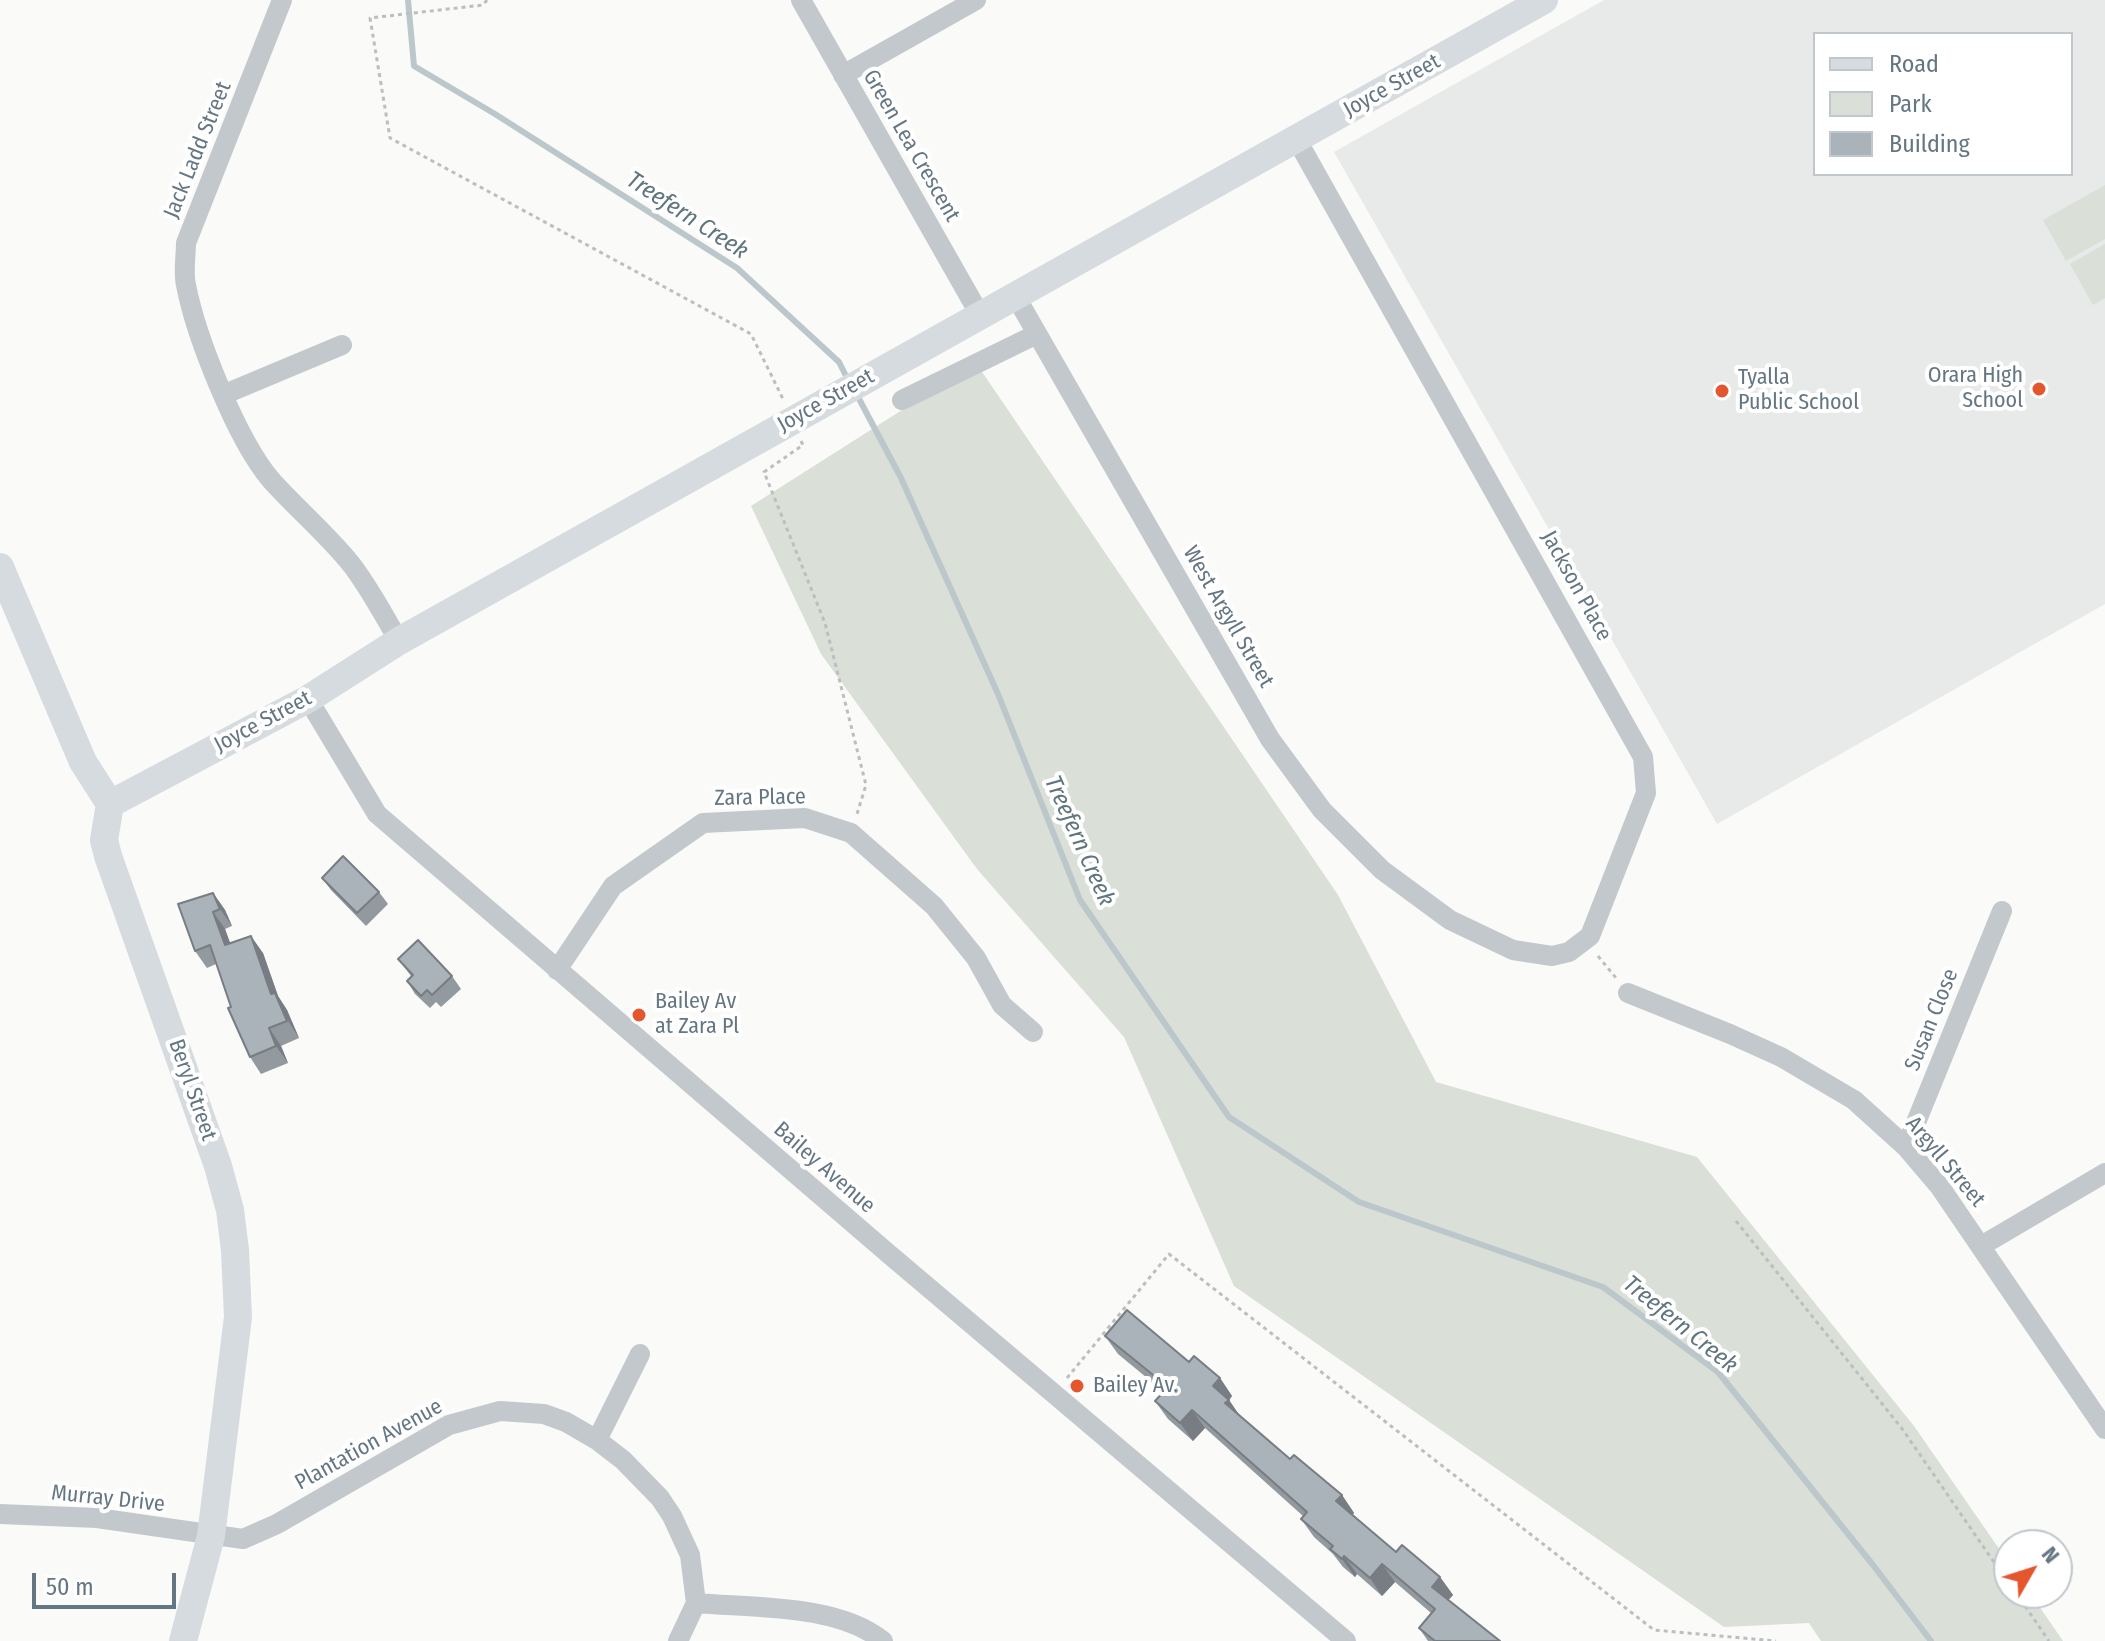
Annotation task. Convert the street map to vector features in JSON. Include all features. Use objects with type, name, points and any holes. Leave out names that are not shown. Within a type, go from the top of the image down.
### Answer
[{"type":"street","name":"Jack Ladd Street","points":[[282,0],[186,243],[185,283],[200,336],[250,448],[270,478],[354,567],[399,641]]},
{"type":"street","name":"Green Lea Crescent","points":[[801,0],[980,315]]},
{"type":"street","points":[[843,75],[976,0]]},
{"type":"street","name":"Joyce Street","points":[[110,804],[308,699],[399,641],[1544,0]]},
{"type":"street","name":"Jackson Place","points":[[1297,140],[1643,757],[1646,793],[1586,942]]},
{"type":"street","name":"West Argyll Street","points":[[1016,297],[1270,739],[1322,810],[1382,870],[1450,920],[1526,953],[1562,955],[1586,942]]},
{"type":"street","points":[[902,400],[1037,334]]},
{"type":"street","points":[[225,394],[342,345]]},
{"type":"street","points":[[0,567],[83,762],[110,804]]},
{"type":"street","name":"Bailey Avenue","points":[[308,699],[377,814],[1346,1641]]},
{"type":"street","name":"Beryl Street","points":[[110,804],[104,840],[108,856],[200,1111],[230,1210],[233,1237],[238,1317],[211,1536],[183,1641]]},
{"type":"street","name":"Zara Place","points":[[557,970],[613,886],[703,823],[805,818],[851,833],[934,906],[976,958],[1002,1005],[1033,1032]]},
{"type":"street","name":"Susan Close","points":[[1906,1147],[2002,911]]},
{"type":"street","name":"Argyll Street","points":[[1628,993],[1781,1057],[1854,1100],[1906,1147],[1940,1187],[2105,1429]]},
{"type":"street","points":[[1981,1246],[2105,1173]]},
{"type":"street","points":[[597,1440],[640,1354]]},
{"type":"street","name":"Plantation Avenue","points":[[211,1536],[232,1540],[251,1537],[449,1425],[500,1411],[544,1414],[566,1422],[597,1440],[660,1498],[690,1555],[696,1603]]},
{"type":"street","name":"Murray Drive","points":[[0,1514],[97,1518],[211,1536]]},
{"type":"street","points":[[678,1641],[696,1603],[837,1618],[861,1626],[883,1641]]},
{"type":"path","points":[[487,0],[483,5],[370,18],[390,138],[751,334],[803,445],[764,472],[825,623],[866,785],[851,833]]},
{"type":"path","points":[[1586,942],[1628,993]]},
{"type":"path","points":[[1736,1221],[1903,1430],[1993,1561]]},
{"type":"path","points":[[1054,1394],[1169,1254],[1654,1630],[1776,1641]]},
{"type":"path","points":[[2027,1609],[2049,1641]]},
{"type":"shaded area","name":"Tyalla Public School","points":[[1604,0],[2105,0],[2105,604],[1717,824],[1334,152]]},
{"type":"green space","points":[[2105,185],[2105,239],[2066,261],[2043,220]]},
{"type":"green space","points":[[2105,244],[2105,298],[2093,305],[2070,264]]},
{"type":"green space","points":[[976,363],[1338,895],[1436,1082],[1697,1157],[1914,1426],[1993,1540],[1993,1609],[2041,1609],[2063,1641],[1821,1641],[1809,1623],[1724,1627],[1234,1286],[1124,1037],[977,869],[821,654],[751,506]]},
{"type":"building","points":[[343,856],[379,892],[357,913],[322,878]]},
{"type":"building","points":[[213,893],[220,909],[213,912],[225,945],[251,936],[271,994],[275,993],[287,1021],[269,1028],[276,1046],[250,1057],[228,1008],[231,1007],[210,945],[195,951],[178,904]]},
{"type":"building","points":[[418,940],[452,976],[432,995],[427,990],[421,996],[407,981],[413,975],[398,959]]},
{"type":"building","points":[[1127,1310],[1189,1362],[1194,1356],[1220,1378],[1213,1386],[1229,1400],[1225,1403],[1290,1459],[1294,1455],[1342,1495],[1336,1501],[1396,1552],[1402,1545],[1440,1577],[1432,1587],[1500,1641],[1435,1641],[1419,1628],[1435,1609],[1382,1564],[1370,1578],[1344,1556],[1342,1559],[1330,1549],[1333,1546],[1301,1519],[1307,1512],[1192,1410],[1180,1423],[1155,1401],[1168,1387],[1105,1336]]},
{"type":"waterway","name":"Treefern Creek","points":[[408,0],[414,66],[737,268],[839,362],[849,382]]},
{"type":"waterway","name":"Treefern Creek","points":[[857,395],[901,478],[998,694],[1080,900],[1229,1117],[1359,1202],[1603,1287],[1718,1372],[1931,1641]]},
{"type":"place","name":"Orara High School","points":[[2039,389]]},
{"type":"place","name":"Tyalla Public School","points":[[1722,391]]},
{"type":"place","name":"Bailey Av at Zara Pl","points":[[639,1015]]},
{"type":"place","name":"Bailey Av.","points":[[1077,1386]]}]
